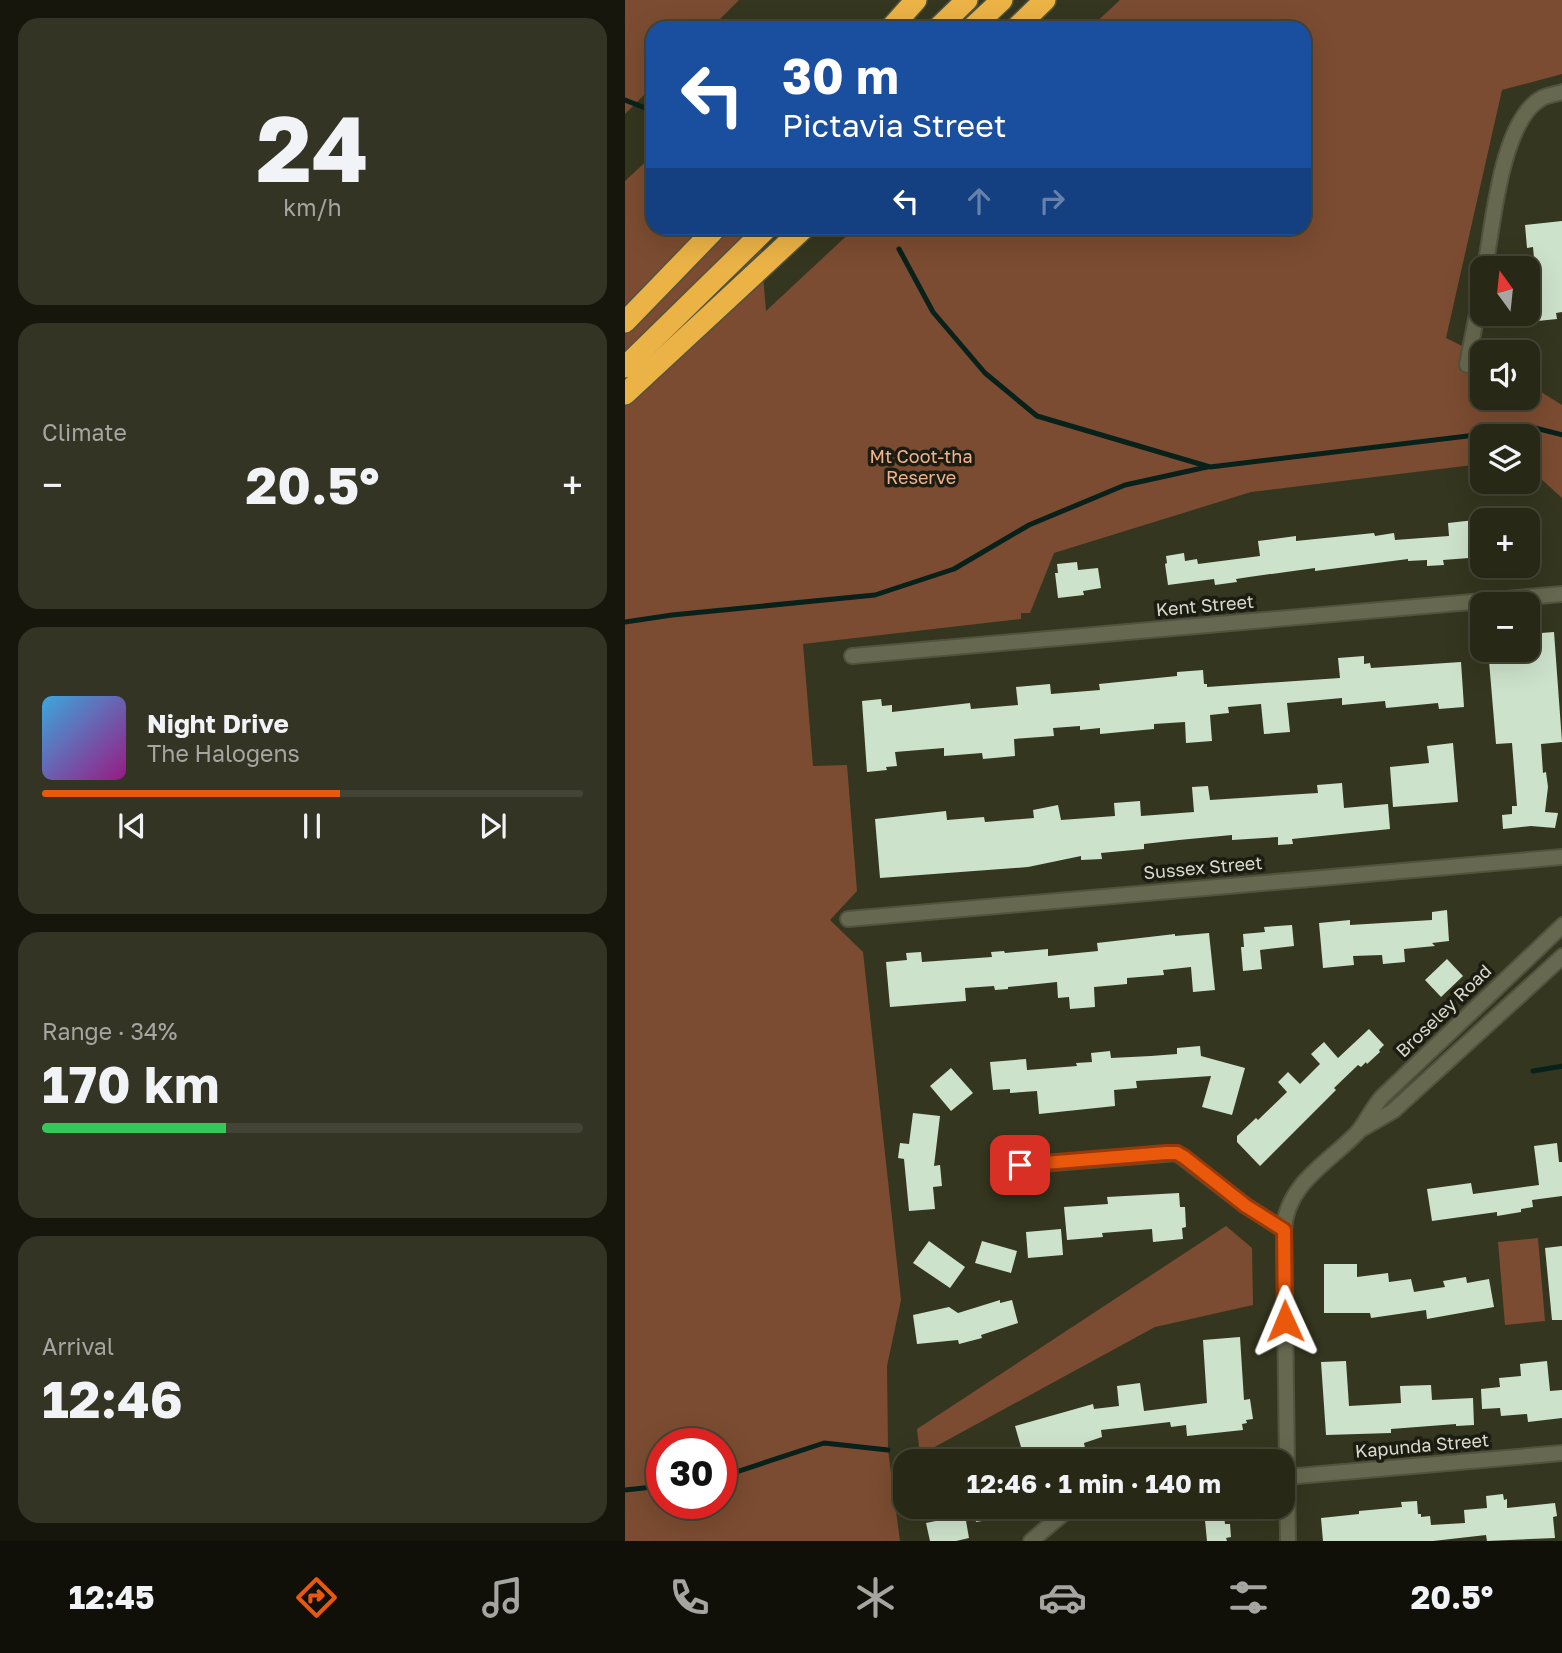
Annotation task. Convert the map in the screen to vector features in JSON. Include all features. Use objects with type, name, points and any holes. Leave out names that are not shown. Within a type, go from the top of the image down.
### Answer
[{"type":"highway","points":[[897,21],[916,0]]},
{"type":"highway","points":[[945,21],[967,0]]},
{"type":"highway","points":[[980,21],[1002,0]]},
{"type":"highway","points":[[1023,21],[1045,0]]},
{"type":"highway","points":[[625,322],[709,235]]},
{"type":"highway","points":[[625,367],[760,235]]},
{"type":"highway","points":[[625,394],[796,235]]},
{"type":"street","points":[[1487,256],[1508,144],[1520,119],[1540,99],[1562,92]]},
{"type":"street","points":[[1467,365],[1475,326]]},
{"type":"street","name":"Kent Street","points":[[852,656],[1562,594]]},
{"type":"street","name":"Sussex Street","points":[[848,919],[1562,857]]},
{"type":"street","name":"Broseley Road","points":[[1285,1449],[1284,1230],[1287,1208],[1294,1194],[1359,1131],[1382,1097],[1562,925]]},
{"type":"street","name":"Broseley Road","points":[[1359,1131],[1393,1111],[1562,956]]},
{"type":"street","points":[[1004,1167],[1177,1153],[1250,1210],[1284,1230]]},
{"type":"street","name":"Kapunda Street","points":[[1295,1470],[1562,1453]]},
{"type":"street","points":[[1031,1541],[1057,1519]]},
{"type":"street","name":"Broseley Road","points":[[1287,1519],[1288,1541]]},
{"type":"green space","points":[[625,0],[739,0],[718,21],[646,21],[646,93],[625,114]]},
{"type":"green space","name":"Mt Coot-tha Reserve","points":[[1120,0],[1562,0],[1562,74],[1502,90],[1446,338],[1470,350],[1470,410],[1540,410],[1540,391],[1562,405],[1562,498],[1540,478],[1540,424],[1470,424],[1470,465],[1251,492],[1054,553],[1030,613],[1021,613],[1021,619],[803,644],[813,766],[847,765],[857,891],[830,920],[863,952],[901,1300],[887,1366],[888,1450],[893,1488],[893,1519],[897,1519],[900,1541],[625,1541],[625,181],[646,162],[646,235],[760,235],[766,311],[847,235],[1311,235],[1311,21],[1098,21]]},
{"type":"green space","points":[[1226,1226],[1252,1248],[1253,1305],[1155,1327],[931,1449],[919,1449],[917,1429]]},
{"type":"green space","points":[[1538,1238],[1545,1321],[1505,1325],[1498,1242]]},
{"type":"building","points":[[1562,221],[1562,312],[1556,313],[1557,319],[1540,321],[1540,256],[1534,256],[1533,247],[1527,248],[1525,225]]},
{"type":"building","points":[[1470,521],[1470,558],[1443,560],[1444,565],[1427,566],[1427,560],[1408,559],[1315,571],[1315,568],[1236,579],[1237,582],[1215,585],[1214,579],[1168,585],[1166,556],[1184,553],[1185,561],[1197,559],[1198,564],[1260,556],[1258,541],[1296,536],[1296,541],[1374,533],[1375,536],[1394,533],[1395,540],[1449,536],[1448,523]]},
{"type":"building","points":[[1077,562],[1078,570],[1098,568],[1101,588],[1083,591],[1084,595],[1058,598],[1055,573],[1058,573],[1057,564]]},
{"type":"building","points":[[1554,632],[1562,742],[1541,744],[1543,773],[1546,772],[1548,787],[1545,812],[1558,813],[1555,828],[1531,826],[1503,829],[1502,815],[1512,814],[1512,806],[1517,806],[1512,743],[1496,744],[1489,662],[1540,662],[1540,633]]},
{"type":"building","points":[[1364,656],[1364,664],[1370,663],[1371,668],[1461,662],[1464,707],[1439,709],[1438,703],[1386,708],[1385,701],[1342,705],[1342,698],[1287,703],[1290,732],[1264,734],[1261,704],[1228,707],[1229,713],[1210,715],[1212,741],[1186,743],[1185,722],[1154,724],[1154,729],[1100,734],[1100,728],[1053,728],[1054,736],[1014,739],[1015,756],[983,759],[982,753],[944,756],[944,748],[895,752],[897,766],[867,772],[862,701],[881,699],[882,706],[892,705],[892,712],[970,703],[971,709],[1018,705],[1016,687],[1050,684],[1051,694],[1100,690],[1099,684],[1177,676],[1177,672],[1203,670],[1204,684],[1207,684],[1207,687],[1340,678],[1338,658]]},
{"type":"building","points":[[1453,743],[1458,802],[1393,807],[1390,767],[1429,763],[1427,746]]},
{"type":"building","points":[[1342,783],[1344,808],[1388,804],[1390,829],[1292,839],[1293,844],[1278,845],[1278,837],[1232,840],[1232,835],[1179,840],[1144,844],[1144,849],[1101,853],[1102,859],[1081,860],[1081,856],[1028,867],[880,878],[875,819],[946,811],[947,820],[984,817],[985,822],[1034,818],[1033,810],[1058,805],[1061,820],[1115,816],[1114,803],[1140,801],[1141,816],[1194,812],[1192,787],[1208,786],[1210,800],[1318,793],[1317,785]]},
{"type":"building","points":[[1447,910],[1449,941],[1432,943],[1435,946],[1404,949],[1405,962],[1383,964],[1382,955],[1353,956],[1354,965],[1323,968],[1319,923],[1350,920],[1350,925],[1432,920],[1432,912]]},
{"type":"building","points":[[1292,925],[1294,946],[1260,950],[1262,969],[1243,971],[1243,934],[1265,932],[1264,927]]},
{"type":"building","points":[[1209,933],[1215,990],[1193,992],[1191,967],[1163,970],[1164,975],[1127,978],[1127,984],[1094,987],[1095,1007],[1070,1009],[1069,997],[1058,998],[1057,982],[995,990],[994,986],[965,988],[966,1001],[890,1007],[886,962],[907,960],[906,953],[921,952],[922,962],[992,957],[991,952],[1004,951],[1048,949],[1048,956],[1098,951],[1097,943]]},
{"type":"building","points":[[1447,959],[1463,976],[1441,997],[1425,980]]},
{"type":"building","points":[[1369,1029],[1384,1045],[1380,1052],[1367,1064],[1366,1062],[1361,1067],[1358,1065],[1260,1166],[1237,1142],[1237,1136],[1287,1092],[1278,1082],[1288,1072],[1300,1084],[1320,1064],[1311,1054],[1324,1042],[1338,1058]]},
{"type":"building","points":[[1200,1046],[1201,1056],[1245,1068],[1232,1115],[1202,1107],[1211,1076],[1136,1081],[1137,1088],[1114,1090],[1115,1106],[1039,1114],[1037,1091],[1010,1093],[1010,1089],[993,1090],[990,1062],[1026,1059],[1027,1070],[1077,1066],[1076,1063],[1092,1062],[1091,1053],[1110,1051],[1111,1058],[1151,1056],[1177,1054],[1177,1048]]},
{"type":"building","points":[[951,1068],[973,1093],[951,1111],[930,1086]]},
{"type":"building","points":[[913,1113],[940,1116],[934,1166],[940,1165],[942,1186],[933,1187],[935,1209],[909,1211],[904,1159],[898,1158],[900,1143],[909,1144]]},
{"type":"building","points":[[1557,1143],[1559,1162],[1562,1162],[1562,1196],[1532,1200],[1533,1207],[1521,1209],[1521,1212],[1497,1216],[1497,1212],[1432,1221],[1427,1189],[1471,1183],[1473,1194],[1539,1185],[1534,1146]]},
{"type":"building","points":[[1179,1193],[1180,1207],[1185,1207],[1186,1227],[1182,1228],[1183,1239],[1153,1242],[1152,1229],[1102,1233],[1103,1237],[1067,1240],[1064,1207],[1108,1204],[1107,1197]]},
{"type":"building","points":[[1061,1229],[1063,1255],[1028,1258],[1026,1232]]},
{"type":"building","points":[[929,1241],[965,1267],[950,1288],[913,1263]]},
{"type":"building","points":[[982,1241],[1017,1251],[1011,1273],[975,1263]]},
{"type":"building","points":[[1562,1246],[1562,1320],[1552,1320],[1545,1248]]},
{"type":"building","points":[[1324,1264],[1357,1264],[1357,1277],[1388,1273],[1389,1282],[1411,1279],[1414,1292],[1445,1287],[1443,1281],[1466,1277],[1467,1283],[1489,1279],[1494,1307],[1427,1319],[1426,1310],[1371,1318],[1370,1313],[1324,1313]]},
{"type":"building","points":[[1000,1300],[1000,1303],[1012,1300],[1018,1323],[959,1344],[958,1340],[917,1344],[913,1315],[949,1307],[958,1313]]},
{"type":"building","points":[[1240,1337],[1244,1400],[1250,1399],[1253,1419],[1242,1424],[1243,1430],[1187,1436],[1186,1425],[1171,1427],[1170,1422],[1101,1430],[1102,1437],[1084,1443],[1085,1448],[1082,1449],[1022,1449],[1015,1426],[1093,1404],[1094,1409],[1119,1406],[1117,1386],[1140,1383],[1144,1411],[1207,1403],[1203,1340]]},
{"type":"building","points":[[1346,1361],[1349,1406],[1401,1403],[1400,1386],[1431,1385],[1432,1400],[1473,1398],[1474,1425],[1391,1429],[1391,1433],[1326,1435],[1321,1362]]},
{"type":"building","points":[[1547,1361],[1550,1391],[1562,1390],[1562,1418],[1528,1422],[1527,1414],[1501,1416],[1500,1408],[1482,1409],[1481,1389],[1500,1387],[1499,1378],[1521,1376],[1520,1364]]},
{"type":"building","points":[[1503,1494],[1504,1500],[1507,1499],[1507,1508],[1555,1503],[1555,1538],[1487,1541],[1486,1535],[1433,1541],[1323,1541],[1321,1518],[1402,1507],[1401,1502],[1417,1501],[1418,1514],[1421,1514],[1421,1517],[1430,1516],[1431,1525],[1465,1523],[1464,1510],[1487,1508],[1486,1496]]},
{"type":"building","points":[[966,1519],[969,1538],[930,1541],[926,1523]]},
{"type":"building","points":[[1205,1519],[1224,1519],[1225,1524],[1230,1524],[1231,1537],[1226,1538],[1227,1541],[1207,1541]]},
{"type":"waterway","points":[[625,100],[646,108]]},
{"type":"waterway","points":[[899,249],[933,312],[985,373],[1037,416],[1210,467],[1535,428],[1563,435]]},
{"type":"waterway","points":[[625,622],[875,595],[954,569],[1029,525],[1125,485],[1207,467]]},
{"type":"waterway","points":[[1533,1071],[1563,1066]]},
{"type":"waterway","points":[[737,1472],[824,1443],[888,1450]]},
{"type":"waterway","points":[[625,1490],[646,1488]]},
{"type":"route","points":[[1020,1165],[1166,1153],[1181,1155],[1255,1213],[1284,1230],[1285,1321]]}]
